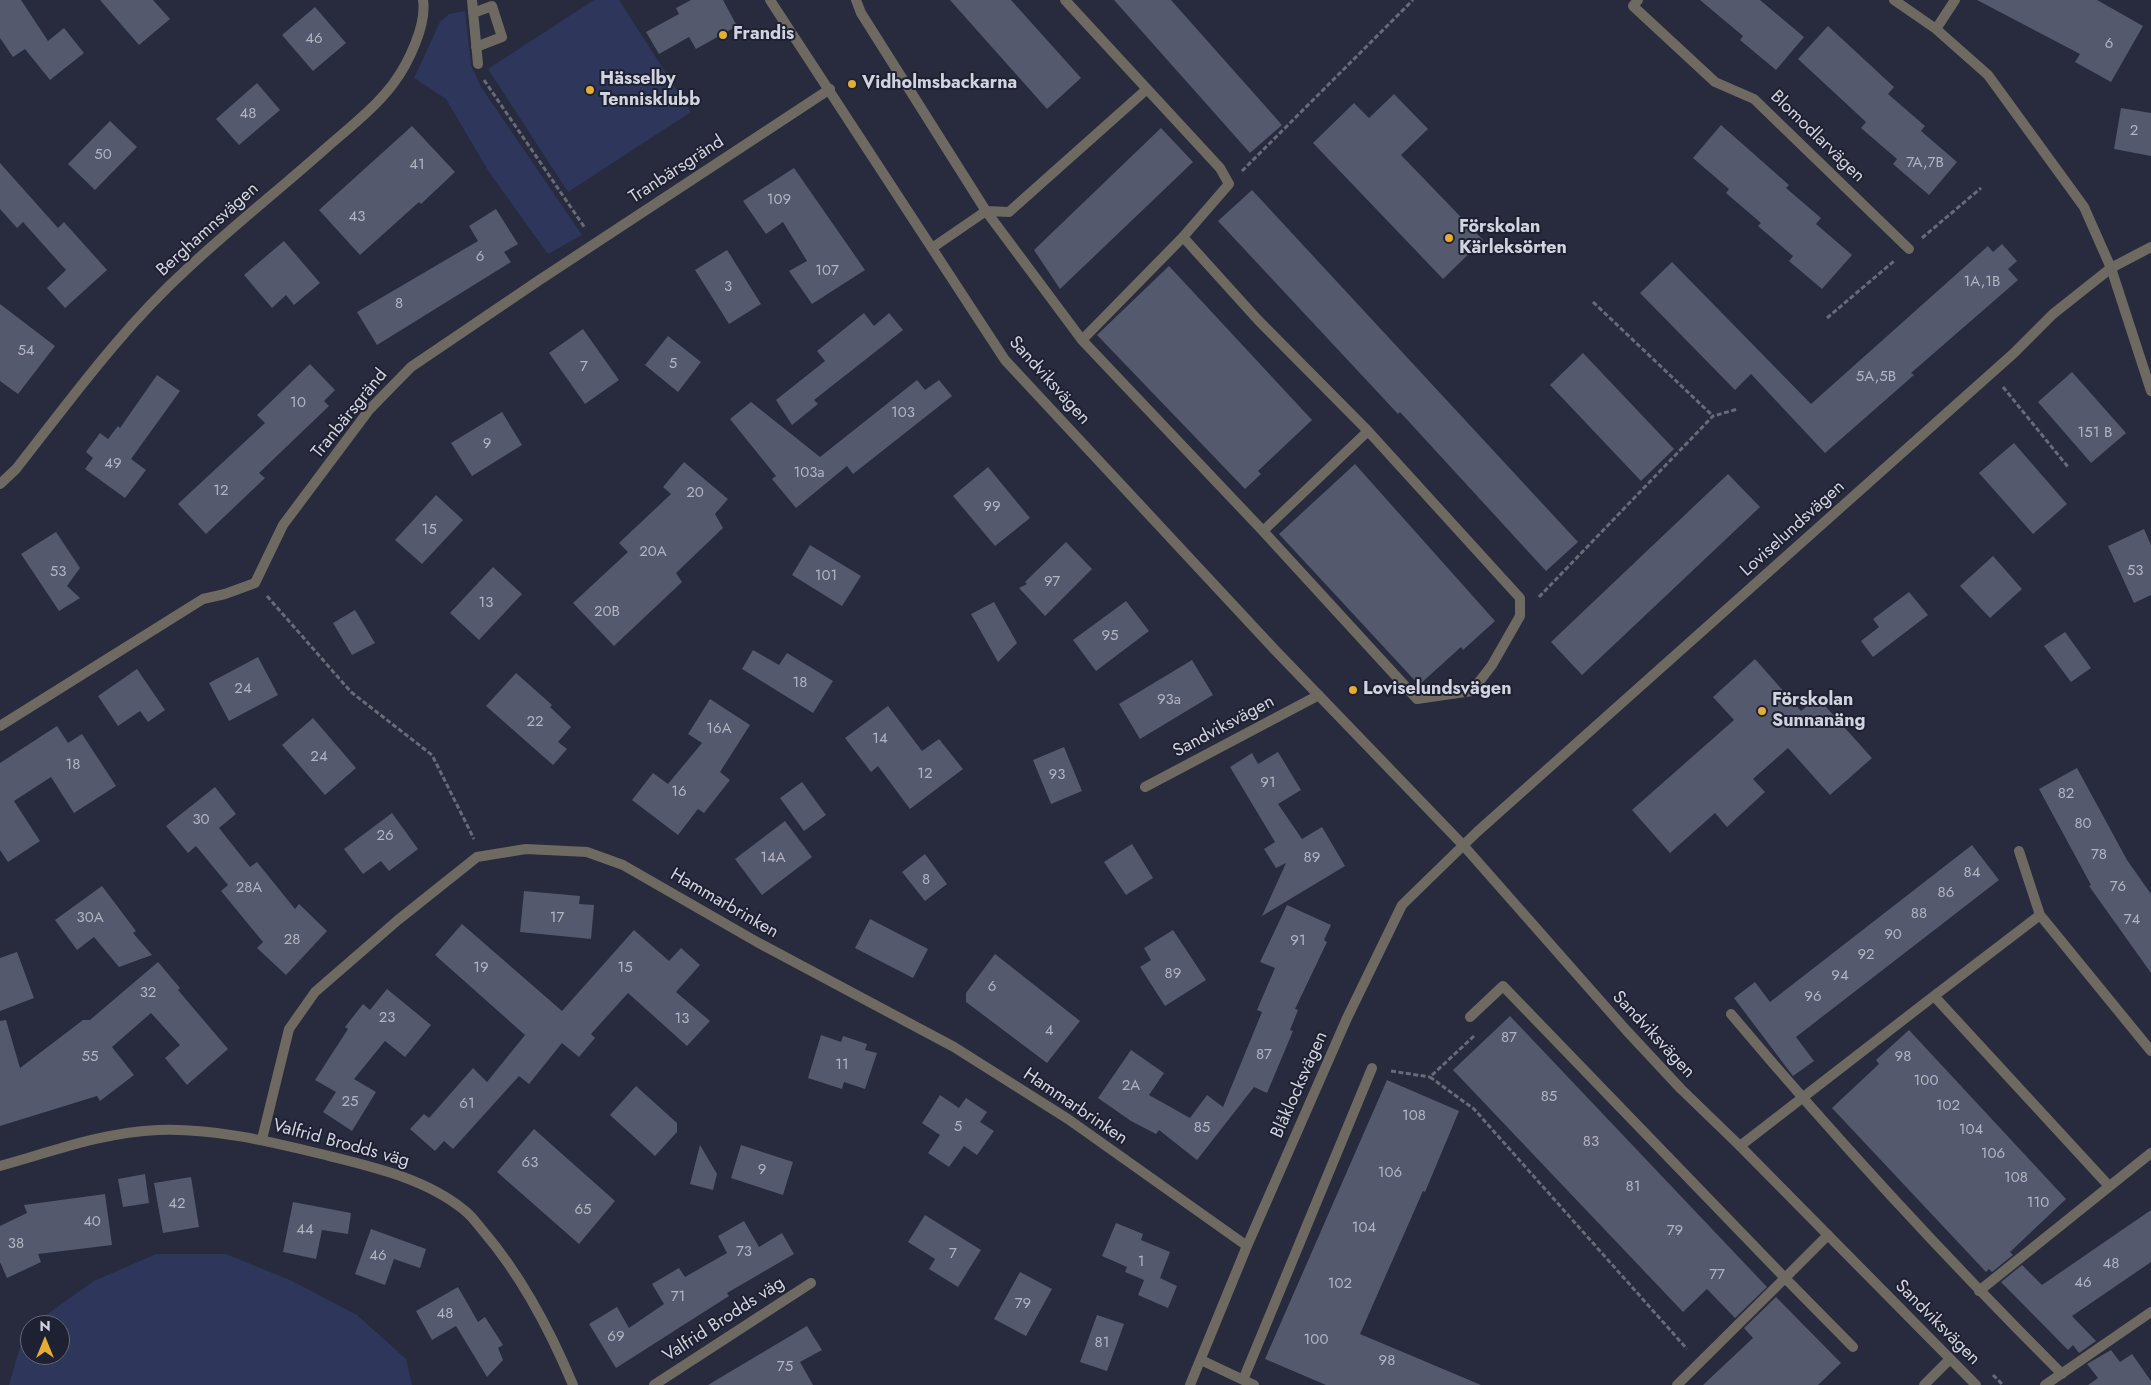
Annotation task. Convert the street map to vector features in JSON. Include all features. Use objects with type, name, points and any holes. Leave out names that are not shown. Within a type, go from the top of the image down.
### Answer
[{"type":"street","name":"Berghamnsvägen","points":[[0,484],[16,468],[116,340],[146,309],[188,268],[368,112],[388,90],[419,36],[424,8],[423,0]]},
{"type":"street","points":[[472,0],[478,64]]},
{"type":"street","name":"Sandviksvägen","points":[[770,0],[830,89],[1005,360],[1319,695],[1463,845],[1626,1030],[1681,1089],[1740,1146],[1976,1385]]},
{"type":"street","points":[[856,0],[861,13],[986,210],[1082,340],[1263,531],[1417,699],[1472,691],[1492,665],[1520,616],[1520,598],[1368,431],[1258,320],[1183,237]]},
{"type":"street","points":[[1065,0],[1220,168],[1229,184],[1183,237],[1082,340]]},
{"type":"street","name":"Blomodlarvägen","points":[[1638,0],[1633,6],[1714,82],[1754,99],[1909,249]]},
{"type":"street","points":[[1894,0],[1936,29],[1988,75],[2084,207],[2112,268],[2151,391]]},
{"type":"street","points":[[1936,29],[1955,0]]},
{"type":"street","points":[[473,13],[492,6],[502,37],[476,47]]},
{"type":"street","name":"Tranbärsgränd","points":[[255,583],[283,525],[370,410],[411,367],[830,89]]},
{"type":"street","points":[[932,248],[986,210],[1009,212],[1147,89]]},
{"type":"street","name":"Loviselundsvägen","points":[[1463,845],[1991,373],[2053,314],[2112,268],[2151,248]]},
{"type":"street","points":[[1263,531],[1368,431]]},
{"type":"street","points":[[0,726],[202,599],[225,594],[255,583]]},
{"type":"street","name":"Sandviksvägen","points":[[1145,787],[1319,695]]},
{"type":"street","name":"Blåklocksvägen","points":[[1190,1385],[1247,1246],[1346,1018],[1402,905],[1463,845]]},
{"type":"street","name":"Hammarbrinken","points":[[262,1139],[289,1029],[315,992],[398,920],[477,857],[526,849],[587,852],[624,865],[773,951],[954,1047],[1068,1119],[1247,1246]]},
{"type":"street","points":[[2019,850],[2040,916],[2151,1051]]},
{"type":"street","points":[[1740,1146],[2040,916]]},
{"type":"street","points":[[1470,1017],[1503,986],[1853,1347]]},
{"type":"street","points":[[1934,996],[2109,1186]]},
{"type":"street","points":[[1731,1014],[1802,1098],[1979,1291],[2062,1374]]},
{"type":"street","points":[[1243,1380],[1372,1068]]},
{"type":"street","name":"Valfrid Brodds väg","points":[[0,1166],[108,1136],[156,1130],[195,1130],[262,1139],[358,1163],[418,1182],[465,1210],[495,1245],[520,1281],[552,1334],[572,1385]]},
{"type":"street","points":[[1979,1291],[2151,1153]]},
{"type":"street","points":[[1677,1385],[1828,1235]]},
{"type":"street","name":"Valfrid Brodds väg","points":[[654,1385],[811,1283]]},
{"type":"street","points":[[2045,1385],[2151,1312]]},
{"type":"street","points":[[1924,1385],[1950,1359]]},
{"type":"street","points":[[1201,1360],[1254,1385]]},
{"type":"path","points":[[1229,184],[1413,0]]},
{"type":"path","points":[[485,82],[596,243]]},
{"type":"path","points":[[1593,302],[1713,416]]},
{"type":"path","points":[[1991,373],[2068,467]]},
{"type":"path","points":[[1520,616],[1713,416],[1738,409]]},
{"type":"path","points":[[255,583],[351,692],[432,755],[484,857]]},
{"type":"path","points":[[1430,1077],[1476,1033],[1470,1017]]},
{"type":"path","points":[[1372,1068],[1430,1077],[1474,1110],[1699,1363]]},
{"type":"path","points":[[1989,1371],[2003,1385]]},
{"type":"shaded area","name":"Hässelby Tennisklubb","points":[[594,0],[619,0],[691,112],[568,192],[488,69]]},
{"type":"shaded area","points":[[465,11],[471,65],[481,87],[582,235],[548,254],[489,172],[446,99],[414,78],[440,22],[449,14]]},
{"type":"shaded area","points":[[156,1254],[226,1254],[292,1281],[357,1315],[406,1359],[412,1385],[9,1385],[20,1347],[20,1365],[70,1365],[70,1315],[46,1315],[94,1281]]},
{"type":"building","points":[[0,0],[21,0],[48,41],[64,28],[84,53],[50,80],[25,49],[13,57],[0,38]]},
{"type":"building","points":[[100,0],[153,0],[170,19],[139,45]]},
{"type":"building","points":[[691,0],[723,0],[737,26],[696,49],[689,37],[659,54],[646,32],[679,14],[676,8]]},
{"type":"building","points":[[950,0],[1011,0],[1081,78],[1047,109]]},
{"type":"building","points":[[1114,0],[1171,0],[1282,125],[1250,153]]},
{"type":"building","points":[[1700,0],[1760,0],[1804,37],[1776,70],[1740,40],[1743,36]]},
{"type":"building","points":[[1977,0],[2097,0],[2143,26],[2111,82],[2075,62],[2080,54]]},
{"type":"building","points":[[315,7],[346,43],[313,71],[282,35]]},
{"type":"building","points":[[1828,26],[1894,87],[1888,94],[1925,126],[1921,131],[1957,162],[1929,195],[1893,164],[1897,159],[1861,128],[1866,122],[1798,59]]},
{"type":"building","points":[[257,83],[280,110],[239,145],[216,119]]},
{"type":"building","points":[[1394,94],[1428,129],[1401,155],[1483,240],[1443,279],[1313,143],[1354,103],[1369,118]]},
{"type":"building","points":[[2121,108],[2151,113],[2151,156],[2114,149]]},
{"type":"building","points":[[110,121],[137,147],[95,190],[68,164]]},
{"type":"building","points":[[1721,125],[1789,185],[1786,188],[1821,218],[1816,224],[1852,255],[1822,289],[1789,261],[1793,256],[1758,226],[1761,223],[1726,193],[1729,189],[1693,158]]},
{"type":"building","points":[[412,126],[455,172],[421,204],[419,202],[360,255],[319,210]]},
{"type":"building","points":[[1161,128],[1193,162],[1060,289],[1034,250]]},
{"type":"building","points":[[0,163],[58,228],[64,222],[107,270],[65,308],[47,288],[66,270],[23,222],[17,228],[0,209]]},
{"type":"building","points":[[794,168],[865,270],[812,304],[789,271],[807,261],[783,222],[766,234],[743,201]]},
{"type":"building","points":[[1252,190],[1578,542],[1546,571],[1400,412],[1398,414],[1218,221]]},
{"type":"building","points":[[496,209],[518,244],[504,252],[511,262],[377,345],[357,312],[478,241],[469,226]]},
{"type":"building","points":[[284,241],[320,283],[294,305],[286,295],[272,308],[244,275]]},
{"type":"building","points":[[2002,244],[2017,261],[2008,269],[2018,280],[1911,373],[1914,375],[1825,453],[1751,374],[1735,390],[1640,293],[1672,262],[1811,404],[1988,246],[1993,252]]},
{"type":"building","points":[[727,250],[761,304],[729,324],[695,270]]},
{"type":"building","points":[[1169,266],[1312,420],[1258,471],[1261,474],[1245,489],[1097,335]]},
{"type":"building","points":[[0,304],[55,346],[18,394],[0,381]]},
{"type":"building","points":[[864,313],[874,326],[889,313],[903,330],[814,400],[818,404],[792,425],[776,400],[825,361],[817,351]]},
{"type":"building","points":[[583,329],[619,380],[585,404],[549,353]]},
{"type":"building","points":[[668,336],[701,362],[678,392],[645,365]]},
{"type":"building","points":[[1583,353],[1674,449],[1641,481],[1550,385]]},
{"type":"building","points":[[310,364],[335,390],[324,401],[329,406],[259,473],[265,478],[206,534],[178,504],[265,423],[257,415]]},
{"type":"building","points":[[2072,372],[2126,433],[2091,463],[2038,402]]},
{"type":"building","points":[[157,375],[180,391],[131,459],[146,470],[125,498],[85,469],[93,458],[86,452],[100,433],[108,439],[118,426],[120,428]]},
{"type":"building","points":[[917,380],[925,390],[939,380],[952,396],[853,474],[847,466],[796,508],[772,479],[776,476],[730,419],[751,402],[820,457]]},
{"type":"building","points":[[502,412],[522,445],[472,476],[451,443]]},
{"type":"building","points":[[2014,443],[2067,504],[2033,534],[1979,473]]},
{"type":"building","points":[[684,462],[728,499],[715,514],[723,528],[676,573],[682,582],[614,646],[573,603],[628,552],[619,543],[671,494],[663,487]]},
{"type":"building","points":[[1355,464],[1495,621],[1463,650],[1461,647],[1419,685],[1279,534]]},
{"type":"building","points":[[988,467],[1030,518],[995,546],[953,496]]},
{"type":"building","points":[[1728,474],[1760,507],[1582,675],[1551,642]]},
{"type":"building","points":[[436,495],[463,520],[422,564],[395,540]]},
{"type":"building","points":[[2144,529],[2151,545],[2151,595],[2134,603],[2108,546]]},
{"type":"building","points":[[56,532],[80,568],[67,586],[80,598],[59,611],[21,554]]},
{"type":"building","points":[[1066,542],[1092,569],[1045,616],[1019,588],[1027,584],[1025,582]]},
{"type":"building","points":[[810,545],[861,576],[842,606],[792,575]]},
{"type":"building","points":[[1993,556],[2022,589],[1990,618],[1960,586]]},
{"type":"building","points":[[493,567],[522,594],[479,640],[450,613]]},
{"type":"building","points":[[1909,592],[1928,615],[1873,657],[1861,641],[1879,627],[1873,619]]},
{"type":"building","points":[[1126,601],[1149,631],[1096,671],[1073,640]]},
{"type":"building","points":[[994,602],[1017,643],[998,662],[971,614]]},
{"type":"building","points":[[355,610],[375,643],[352,655],[333,623]]},
{"type":"building","points":[[2065,632],[2091,668],[2071,682],[2044,646]]},
{"type":"building","points":[[753,650],[779,665],[787,653],[833,681],[813,713],[742,669]]},
{"type":"building","points":[[258,657],[278,695],[229,721],[209,683]]},
{"type":"building","points":[[1755,659],[1801,711],[1817,697],[1872,758],[1830,795],[1788,748],[1753,779],[1765,792],[1727,827],[1715,813],[1670,853],[1632,810],[1734,720],[1713,697]]},
{"type":"building","points":[[1192,660],[1213,695],[1140,739],[1119,704]]},
{"type":"building","points":[[137,669],[165,710],[148,722],[140,711],[118,726],[98,696]]},
{"type":"building","points":[[516,673],[552,705],[550,707],[571,727],[558,742],[567,749],[553,765],[486,706]]},
{"type":"building","points":[[710,699],[750,725],[720,772],[730,780],[704,813],[698,809],[678,835],[632,800],[653,773],[668,784],[702,743],[688,734]]},
{"type":"building","points":[[888,706],[922,751],[939,739],[963,769],[910,809],[878,766],[871,772],[845,738]]},
{"type":"building","points":[[313,718],[356,768],[325,795],[282,745]]},
{"type":"building","points":[[57,726],[68,743],[82,734],[116,786],[74,813],[51,777],[14,801],[40,841],[8,862],[0,850],[0,763]]},
{"type":"building","points":[[1064,747],[1082,791],[1051,804],[1033,760]]},
{"type":"building","points":[[1278,752],[1301,790],[1278,804],[1302,839],[1322,827],[1345,866],[1262,916],[1286,863],[1276,868],[1264,849],[1275,842],[1230,767],[1252,753],[1258,764]]},
{"type":"building","points":[[2077,768],[2127,860],[2151,894],[2151,973],[2089,886],[2091,885],[2039,789]]},
{"type":"building","points":[[802,782],[826,815],[804,831],[780,798]]},
{"type":"building","points":[[215,787],[236,814],[219,828],[250,867],[257,862],[295,909],[299,904],[327,931],[286,975],[257,948],[263,942],[221,891],[228,885],[196,846],[188,853],[166,826]]},
{"type":"building","points":[[392,813],[418,849],[389,871],[381,861],[363,874],[344,849]]},
{"type":"building","points":[[785,821],[812,857],[762,895],[735,859]]},
{"type":"building","points":[[1132,844],[1153,878],[1126,895],[1104,862]]},
{"type":"building","points":[[1972,845],[1999,880],[1796,1037],[1814,1061],[1793,1076],[1734,998],[1755,982],[1770,1002]]},
{"type":"building","points":[[925,854],[947,884],[925,901],[902,872]]},
{"type":"building","points":[[102,886],[136,931],[133,933],[152,955],[119,967],[94,937],[77,950],[55,920]]},
{"type":"building","points":[[524,891],[580,896],[579,904],[594,905],[591,939],[520,932]]},
{"type":"building","points":[[1287,905],[1331,925],[1324,940],[1327,942],[1295,1009],[1298,1010],[1290,1030],[1293,1031],[1267,1093],[1254,1087],[1197,1160],[1159,1130],[1156,1134],[1131,1121],[1098,1098],[1131,1050],[1164,1073],[1149,1095],[1190,1118],[1207,1095],[1223,1107],[1262,1012],[1257,1010],[1275,968],[1260,962]]},
{"type":"building","points":[[870,919],[928,949],[913,978],[855,948]]},
{"type":"building","points":[[462,924],[562,1011],[634,930],[669,961],[681,948],[700,965],[676,992],[710,1021],[687,1046],[628,993],[591,1034],[595,1038],[579,1057],[562,1043],[529,1084],[519,1076],[453,1149],[444,1141],[435,1151],[410,1129],[424,1114],[429,1118],[473,1068],[487,1082],[525,1035],[435,955]]},
{"type":"building","points":[[1173,930],[1206,980],[1165,1006],[1140,967],[1151,960],[1144,948]]},
{"type":"building","points":[[17,952],[34,998],[0,1011],[0,958]]},
{"type":"building","points":[[995,954],[1080,1021],[1047,1063],[966,1002],[966,993]]},
{"type":"building","points":[[158,962],[180,988],[178,990],[228,1049],[187,1085],[165,1058],[180,1045],[151,1013],[112,1047],[134,1075],[100,1101],[97,1096],[0,1126],[0,1021],[6,1020],[20,1068],[83,1020],[90,1020]]},
{"type":"building","points":[[387,989],[431,1025],[405,1057],[385,1041],[354,1079],[376,1092],[352,1131],[323,1112],[336,1092],[315,1080],[348,1029],[345,1027],[363,1004],[370,1010]]},
{"type":"building","points":[[1510,1016],[1767,1287],[1735,1318],[1707,1289],[1683,1312],[1453,1070]]},
{"type":"building","points":[[1909,1030],[2066,1199],[2010,1252],[2013,1255],[1992,1272],[1989,1269],[1986,1272],[1832,1108],[1879,1064],[1876,1060]]},
{"type":"building","points":[[821,1035],[841,1042],[843,1036],[867,1044],[865,1050],[877,1053],[865,1089],[844,1082],[842,1089],[808,1078]]},
{"type":"building","points":[[1387,1080],[1459,1111],[1425,1192],[1423,1191],[1360,1334],[1481,1385],[1326,1385],[1265,1359]]},
{"type":"building","points":[[636,1086],[677,1123],[677,1132],[655,1156],[610,1115]]},
{"type":"building","points":[[940,1095],[959,1108],[966,1098],[987,1112],[980,1122],[994,1131],[977,1155],[964,1146],[949,1167],[928,1153],[940,1135],[922,1123]]},
{"type":"building","points":[[534,1129],[615,1201],[579,1244],[497,1172]]},
{"type":"building","points":[[700,1145],[717,1174],[713,1190],[690,1184]]},
{"type":"building","points":[[741,1145],[793,1162],[783,1195],[731,1178]]},
{"type":"building","points":[[145,1174],[149,1203],[123,1207],[118,1179]]},
{"type":"building","points":[[191,1177],[199,1227],[163,1233],[154,1183]]},
{"type":"building","points":[[105,1194],[112,1245],[38,1254],[41,1262],[7,1278],[0,1262],[0,1226],[27,1213],[24,1205]]},
{"type":"building","points":[[293,1202],[351,1213],[348,1234],[322,1230],[316,1259],[283,1252]]},
{"type":"building","points":[[2151,1210],[2151,1262],[2072,1316],[2096,1341],[2079,1353],[2073,1345],[2068,1350],[2001,1282],[2022,1265],[2042,1285]]},
{"type":"building","points":[[925,1215],[981,1250],[958,1287],[929,1269],[935,1259],[908,1242]]},
{"type":"building","points":[[744,1221],[759,1247],[782,1233],[794,1254],[727,1293],[729,1296],[616,1368],[589,1324],[617,1307],[629,1328],[664,1304],[652,1284],[679,1268],[685,1277],[727,1253],[718,1236]]},
{"type":"building","points":[[1116,1223],[1143,1234],[1141,1240],[1170,1252],[1160,1278],[1177,1286],[1168,1308],[1138,1295],[1144,1280],[1125,1272],[1127,1267],[1102,1256]]},
{"type":"building","points":[[371,1229],[426,1249],[420,1268],[394,1259],[385,1285],[355,1274]]},
{"type":"building","points":[[1020,1272],[1052,1289],[1026,1336],[994,1319]]},
{"type":"building","points":[[458,1287],[478,1322],[485,1317],[503,1345],[498,1348],[503,1360],[487,1377],[456,1326],[432,1340],[416,1311]]},
{"type":"building","points":[[1776,1297],[1841,1363],[1818,1385],[1703,1385],[1753,1338],[1744,1328]]},
{"type":"building","points":[[1097,1315],[1124,1324],[1107,1371],[1080,1362]]},
{"type":"building","points":[[807,1326],[822,1350],[800,1362],[813,1385],[708,1385]]},
{"type":"building","points":[[2111,1350],[2120,1362],[2132,1354],[2151,1381],[2151,1385],[2088,1385],[2098,1378],[2087,1364]]},
{"type":"place","name":"Frandis","points":[[723,35]]},
{"type":"place","name":"Vidholmsbackarna","points":[[852,84]]},
{"type":"place","name":"Hässelby Tennisklubb","points":[[590,90]]},
{"type":"place","name":"Förskolan Kärleksörten","points":[[1449,238]]},
{"type":"place","name":"Loviselundsvägen","points":[[1353,690]]},
{"type":"place","name":"Förskolan Sunnanäng","points":[[1762,711]]}]
